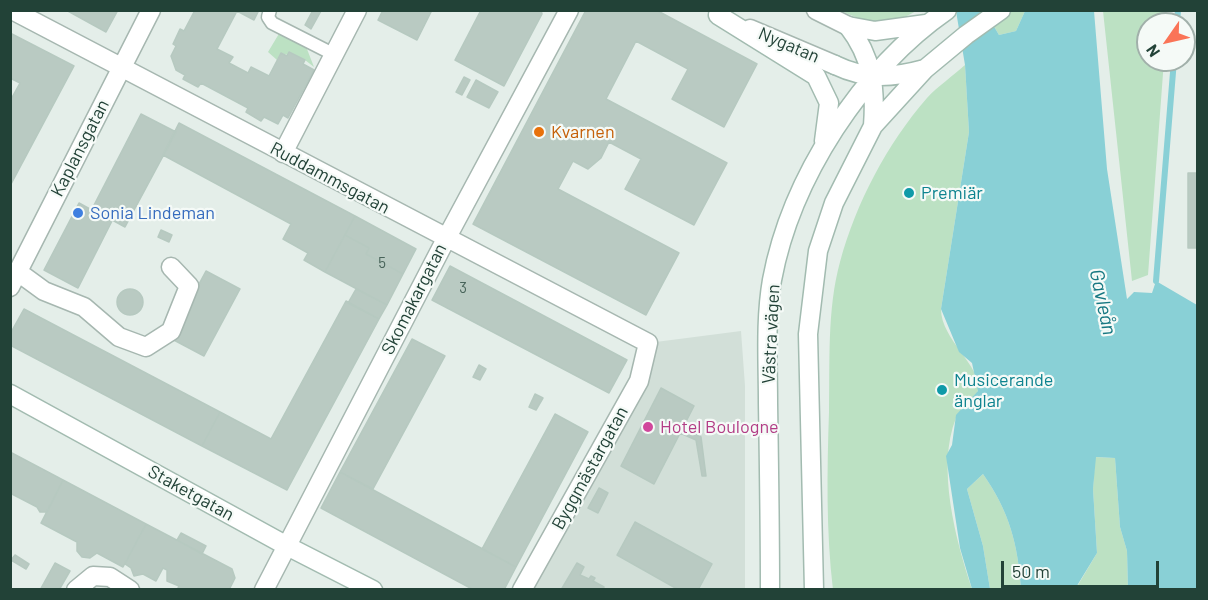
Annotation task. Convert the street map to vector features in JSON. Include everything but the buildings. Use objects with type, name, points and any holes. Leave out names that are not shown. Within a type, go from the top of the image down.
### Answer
[{"type":"street","name":"Ruddammsgatan","points":[[12,10],[648,343]]},
{"type":"street","name":"Kaplansgatan","points":[[14,279],[151,10]]},
{"type":"street","points":[[283,153],[357,10]]},
{"type":"street","name":"Skomakargatan","points":[[264,590],[568,10]]},
{"type":"street","points":[[816,10],[848,26],[875,31],[927,24]]},
{"type":"street","name":"Västra vägen","points":[[770,590],[767,335],[772,280],[798,202],[823,148],[847,110],[872,78],[904,44],[947,10]]},
{"type":"street","points":[[873,126],[925,69],[1001,10]]},
{"type":"street","points":[[714,13],[816,76],[829,103],[823,148]]},
{"type":"street","name":"Nygatan","points":[[714,13],[835,65],[872,78]]},
{"type":"street","points":[[848,26],[862,45],[872,78],[875,98],[873,126]]},
{"type":"street","points":[[872,78],[898,77],[925,69]]},
{"type":"street","name":"Västra vägen","points":[[814,590],[808,334],[818,251],[834,203],[873,126]]},
{"type":"street","points":[[14,279],[84,307],[119,337],[146,347],[171,331],[189,286],[171,267]]},
{"type":"street","name":"Byggmästargatan","points":[[522,590],[639,381],[648,343]]},
{"type":"street","name":"Staketgatan","points":[[10,394],[287,546],[373,590]]},
{"type":"street","points":[[76,590],[80,584],[93,576],[110,577],[130,590]]},
{"type":"lane","points":[[270,10],[268,17],[272,23],[335,55]]},
{"type":"shaded area","points":[[741,331],[745,386],[745,589],[522,590],[639,381],[648,343]]},
{"type":"green space","points":[[842,11],[916,11],[898,19],[879,22],[861,19]]},
{"type":"green space","points":[[985,11],[1025,11],[1016,31],[999,35]]},
{"type":"green space","points":[[1103,11],[1167,11],[1136,12],[1136,72],[1163,72],[1148,275],[1132,281]]},
{"type":"green space","points":[[280,32],[305,44],[314,67],[305,60],[281,53],[277,60],[268,52]]},
{"type":"green space","points":[[965,65],[969,132],[941,309],[947,331],[978,381],[977,394],[956,418],[950,437],[948,459],[948,481],[955,527],[972,589],[833,590],[828,501],[829,355],[833,298],[840,262],[864,196],[886,155],[927,98]]},
{"type":"green space","points":[[1095,457],[1115,458],[1120,527],[1127,551],[1128,589],[1075,590],[1097,553],[1093,489]]},
{"type":"green space","points":[[983,474],[1011,528],[1021,589],[990,589],[983,546],[967,489]]},
{"type":"water","name":"Gavleån","points":[[956,11],[985,11],[999,35],[1016,31],[1025,11],[1094,11],[1107,169],[1127,299],[1134,292],[1152,293],[1156,281],[1197,305],[1197,589],[1128,589],[1127,551],[1120,527],[1115,458],[1096,457],[1093,489],[1097,553],[1075,589],[1021,589],[1011,528],[983,474],[967,489],[983,546],[990,589],[972,589],[960,548],[946,456],[952,445],[956,415],[978,391],[972,363],[959,352],[941,309],[969,132],[965,65]]},
{"type":"waterway","points":[[1156,281],[1173,72]]},
{"type":"place","name":"Kvarnen","points":[[539,132]]},
{"type":"place","name":"Premiär","points":[[909,193]]},
{"type":"place","name":"Sonia Lindeman","points":[[78,213]]},
{"type":"place","name":"Musicerande änglar","points":[[942,390]]},
{"type":"place","name":"Hotel Boulogne","points":[[648,427]]}]
